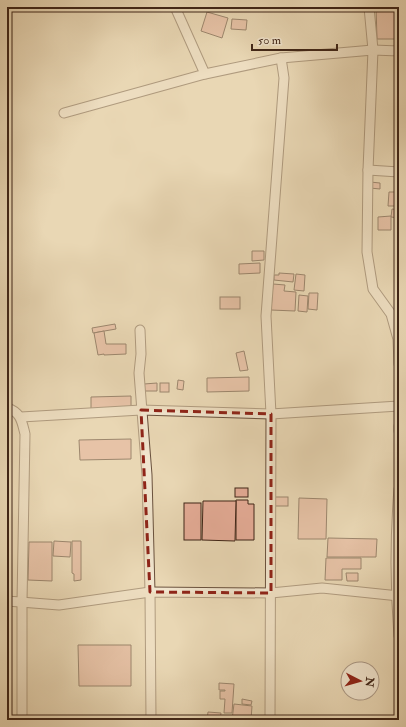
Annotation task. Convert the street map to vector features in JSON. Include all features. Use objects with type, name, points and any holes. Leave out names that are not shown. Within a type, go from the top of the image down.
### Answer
[{"type":"street","points":[[175,7],[205,74]]},
{"type":"street","points":[[369,7],[373,50],[368,170],[367,252],[373,289],[391,314],[398,339],[399,364]]},
{"type":"street","points":[[64,113],[205,74],[281,58],[373,50],[399,52]]},
{"type":"street","points":[[270,720],[271,414],[266,316],[284,78],[281,58]]},
{"type":"street","points":[[368,170],[399,172]]},
{"type":"street","points":[[140,330],[141,354],[139,373],[146,475],[150,592],[151,720]]},
{"type":"street","points":[[21,417],[141,410],[271,414],[399,406]]},
{"type":"street","points":[[7,408],[21,417],[25,434],[22,602],[22,720]]},
{"type":"street","points":[[399,426],[399,431]]},
{"type":"street","points":[[399,489],[397,516],[397,596],[399,636]]},
{"type":"street","points":[[7,601],[59,605],[150,592],[270,593],[322,588],[397,596]]},
{"type":"highlighted area","points":[[141,410],[271,414],[271,593],[150,592]]},
{"type":"building","points":[[376,7],[399,7],[399,39],[377,39]]},
{"type":"building","points":[[207,12],[228,18],[222,38],[201,31]]},
{"type":"building","points":[[232,19],[247,20],[246,30],[231,29]]},
{"type":"building","points":[[370,182],[380,183],[380,189],[370,188]]},
{"type":"building","points":[[397,185],[399,185],[399,209],[395,208]]},
{"type":"building","points":[[389,192],[396,192],[395,206],[388,206]]},
{"type":"building","points":[[392,209],[399,210],[399,218],[391,217]]},
{"type":"building","points":[[391,216],[391,230],[378,230],[378,217]]},
{"type":"building","points":[[252,251],[264,251],[264,260],[252,261]]},
{"type":"building","points":[[260,263],[260,273],[239,274],[239,264]]},
{"type":"building","points":[[279,273],[294,274],[293,282],[274,280],[274,275],[279,275]]},
{"type":"building","points":[[296,274],[305,275],[304,291],[294,290]]},
{"type":"building","points":[[273,284],[285,285],[284,291],[296,292],[295,311],[271,310]]},
{"type":"building","points":[[309,293],[318,293],[317,310],[308,309]]},
{"type":"building","points":[[299,295],[308,296],[307,312],[298,311]]},
{"type":"building","points":[[220,297],[240,297],[240,309],[220,309]]},
{"type":"building","points":[[115,324],[116,329],[93,333],[92,328]]},
{"type":"building","points":[[104,331],[106,344],[126,344],[126,354],[98,355],[94,333]]},
{"type":"building","points":[[244,351],[248,370],[240,371],[236,353]]},
{"type":"building","points":[[249,377],[249,391],[207,392],[207,378]]},
{"type":"building","points":[[178,380],[184,381],[183,390],[177,389]]},
{"type":"building","points":[[157,383],[157,391],[144,391],[144,384]]},
{"type":"building","points":[[160,383],[169,383],[169,392],[160,392]]},
{"type":"building","points":[[131,396],[131,409],[91,410],[91,397]]},
{"type":"building","points":[[131,439],[131,459],[80,460],[79,440]]},
{"type":"building","points":[[235,488],[248,488],[248,497],[235,497]]},
{"type":"building","points":[[273,497],[288,497],[288,506],[273,506]]},
{"type":"building","points":[[299,498],[327,499],[326,539],[298,539]]},
{"type":"building","points":[[236,500],[248,500],[248,504],[254,504],[254,540],[236,540]]},
{"type":"building","points":[[203,501],[236,501],[235,541],[202,540]]},
{"type":"building","points":[[184,503],[201,503],[201,540],[184,540]]},
{"type":"building","points":[[328,538],[377,539],[376,557],[327,557]]},
{"type":"building","points":[[54,541],[71,542],[70,557],[53,556]]},
{"type":"building","points":[[72,541],[81,541],[81,580],[74,581],[74,574],[72,573]]},
{"type":"building","points":[[29,542],[52,542],[52,581],[28,580]]},
{"type":"building","points":[[326,558],[361,558],[361,569],[342,569],[342,580],[325,580]]},
{"type":"building","points":[[346,573],[358,573],[358,581],[347,581]]},
{"type":"building","points":[[78,645],[131,645],[131,686],[79,686]]},
{"type":"building","points":[[219,683],[234,684],[232,713],[224,713],[225,699],[220,699],[220,691],[225,690],[219,690]]},
{"type":"building","points":[[242,699],[252,701],[251,705],[242,704]]},
{"type":"building","points":[[234,704],[252,706],[251,720],[232,720]]},
{"type":"building","points":[[208,712],[221,713],[220,720],[207,720]]}]
